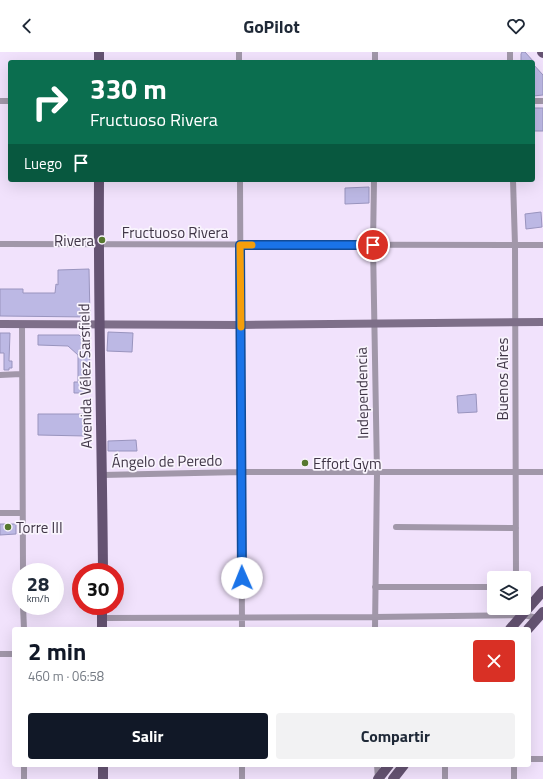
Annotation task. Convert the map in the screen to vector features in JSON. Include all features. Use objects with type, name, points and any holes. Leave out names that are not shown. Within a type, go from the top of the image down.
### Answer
[{"type":"main road","name":"Avenida Vélez Sarsfield","points":[[99,182],[99,325],[103,563]]},
{"type":"main road","points":[[0,324],[241,325],[543,322]]},
{"type":"main road","points":[[515,620],[543,591]]},
{"type":"main road","points":[[530,627],[541,616]]},
{"type":"main road","points":[[102,618],[102,627]]},
{"type":"main road","points":[[103,767],[103,779]]},
{"type":"main road","points":[[378,779],[387,767]]},
{"type":"main road","points":[[393,779],[402,767]]},
{"type":"street","points":[[240,182],[242,627]]},
{"type":"street","name":"Independencia","points":[[374,182],[373,245],[377,473],[375,627]]},
{"type":"street","name":"Buenos Aires","points":[[513,182],[515,245],[516,571]]},
{"type":"street","name":"Fructuoso Rivera","points":[[0,244],[543,245]]},
{"type":"street","points":[[22,324],[23,563]]},
{"type":"street","points":[[0,375],[22,374]]},
{"type":"street","name":"Ángelo de Peredo","points":[[102,475],[241,472],[543,472]]},
{"type":"street","points":[[0,513],[22,513]]},
{"type":"street","points":[[396,527],[516,528]]},
{"type":"street","points":[[375,587],[487,587]]},
{"type":"street","points":[[23,615],[24,627]]},
{"type":"street","points":[[102,618],[375,617],[515,620],[541,616]]},
{"type":"street","points":[[0,654],[12,654]]},
{"type":"street","points":[[531,759],[543,759]]},
{"type":"street","points":[[24,767],[24,779]]},
{"type":"street","points":[[242,767],[242,779]]},
{"type":"street","points":[[377,767],[378,779]]},
{"type":"street","points":[[445,767],[445,779]]},
{"type":"street","points":[[514,767],[514,779]]},
{"type":"building","points":[[522,52],[525,52],[532,60],[521,60]]},
{"type":"building","points":[[535,66],[543,75],[543,95],[535,96]]},
{"type":"building","points":[[535,108],[543,108],[543,131],[535,131]]},
{"type":"building","points":[[369,187],[369,203],[345,204],[345,188]]},
{"type":"building","points":[[541,212],[542,227],[526,229],[525,214]]},
{"type":"building","points":[[89,269],[90,317],[0,316],[0,289],[23,289],[23,293],[55,293],[56,284],[58,285],[58,270]]},
{"type":"building","points":[[108,332],[133,333],[132,352],[107,351]]},
{"type":"building","points":[[0,333],[10,333],[9,361],[12,361],[12,368],[9,368],[9,370],[4,370],[4,353],[0,353]]},
{"type":"building","points":[[38,335],[79,335],[90,346],[89,393],[74,393],[74,382],[78,382],[78,355],[68,346],[38,345]]},
{"type":"building","points":[[476,394],[477,412],[458,413],[457,396]]},
{"type":"building","points":[[38,414],[85,414],[85,436],[38,435]]},
{"type":"building","points":[[136,440],[137,451],[108,451],[108,441]]},
{"type":"building","name":"Torre III","points":[[0,524],[16,524],[16,534],[0,535]]},
{"type":"slow traffic","points":[[241,327],[240,245],[252,245]]},
{"type":"place","name":"Rivera","points":[[102,240]]},
{"type":"place","name":"Effort Gym","points":[[305,463]]},
{"type":"place","name":"Torre III","points":[[8,527]]},
{"type":"route","points":[[242,578],[240,245],[373,245]]}]
